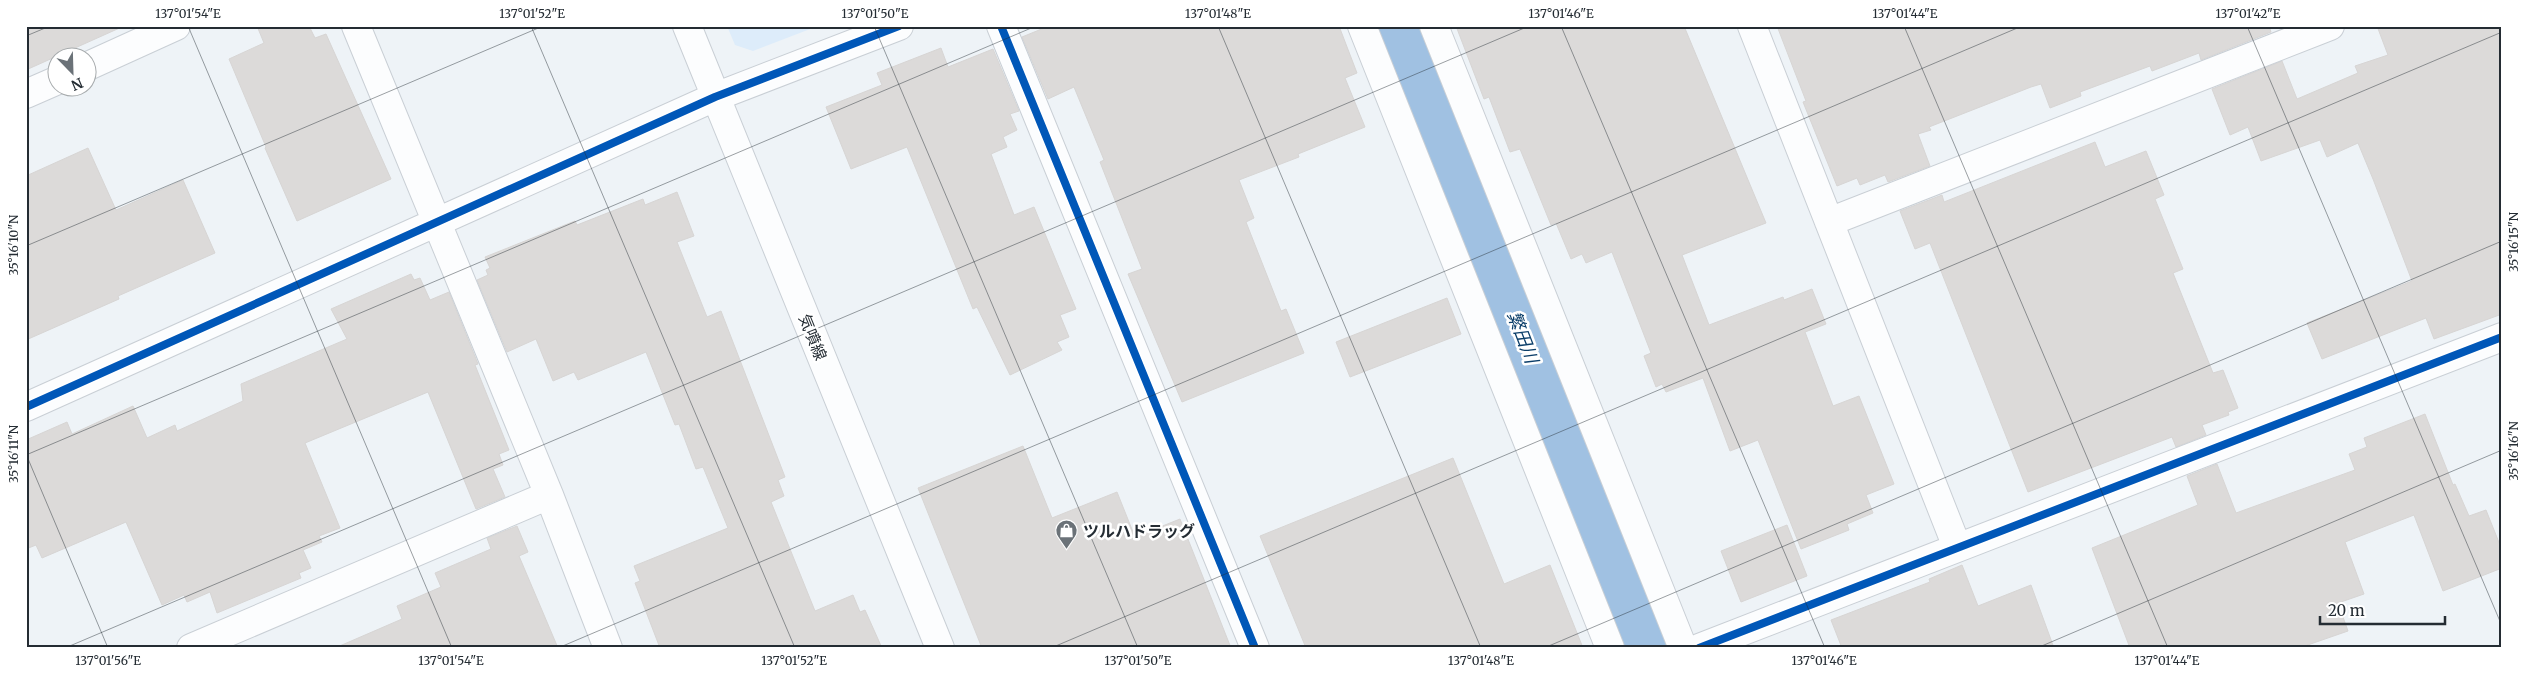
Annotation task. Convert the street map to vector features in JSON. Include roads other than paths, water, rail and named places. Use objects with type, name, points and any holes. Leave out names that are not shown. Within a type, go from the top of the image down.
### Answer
[{"type":"street","points":[[98,61],[176,26]]},
{"type":"street","points":[[356,26],[549,495],[608,648]]},
{"type":"street","name":"気噴線","points":[[687,26],[940,648]]},
{"type":"street","points":[[26,407],[715,97],[899,26]]},
{"type":"street","points":[[1001,26],[1255,648]]},
{"type":"street","points":[[1362,26],[1610,648]]},
{"type":"street","points":[[1434,26],[1683,648]]},
{"type":"street","points":[[1752,26],[1957,547]]},
{"type":"street","points":[[1829,222],[2330,26]]},
{"type":"street","points":[[26,94],[48,84]]},
{"type":"street","points":[[1699,648],[2502,337]]},
{"type":"street","points":[[191,648],[549,495]]},
{"type":"waterway","name":"繁田川","points":[[1401,26],[1646,648]]},
{"type":"place","name":"ツルハドラッグ","points":[[1067,550]]}]
